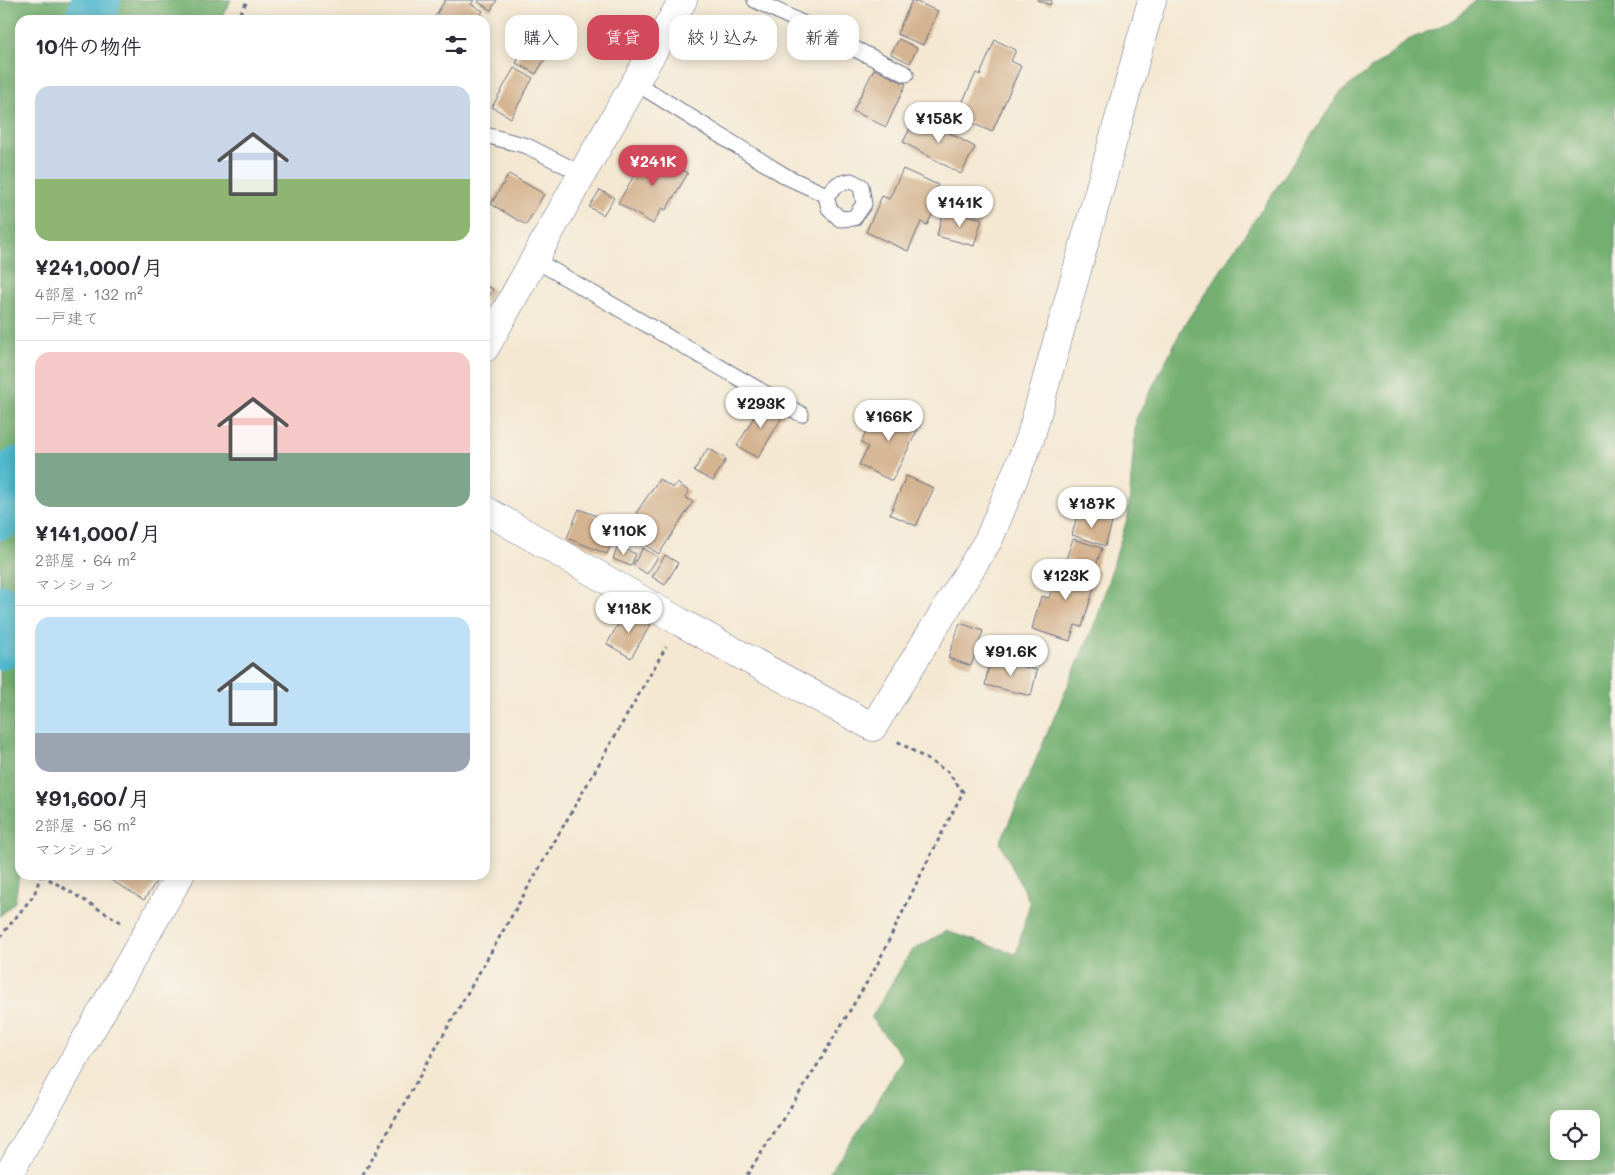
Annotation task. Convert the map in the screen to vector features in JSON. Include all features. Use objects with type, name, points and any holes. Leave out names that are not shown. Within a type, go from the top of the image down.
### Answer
[{"type":"street","points":[[490,339],[582,174],[683,0]]},
{"type":"street","points":[[490,513],[680,622],[873,727],[989,539],[1030,440],[1152,0]]},
{"type":"street","points":[[8,1175],[177,880]]},
{"type":"lane","points":[[755,0],[906,74]]},
{"type":"lane","points":[[636,83],[787,177],[826,195]]},
{"type":"lane","points":[[490,136],[527,146],[582,174]]},
{"type":"lane","points":[[535,260],[801,414]]},
{"type":"path","points":[[239,15],[248,0]]},
{"type":"path","points":[[362,1175],[680,622]]},
{"type":"path","points":[[747,1175],[818,1064],[876,967],[963,792],[948,772],[873,727]]},
{"type":"path","points":[[0,937],[34,895],[40,880]]},
{"type":"path","points":[[50,880],[144,937]]},
{"type":"green space","points":[[0,0],[231,0],[223,15],[15,15],[14,738],[15,880],[18,880],[15,902],[0,916]]},
{"type":"green space","points":[[1476,0],[1615,0],[1615,1175],[828,1175],[866,1120],[903,1058],[871,1018],[911,951],[946,931],[1016,954],[1030,903],[1000,843],[1097,618],[1128,516],[1136,419],[1184,325],[1340,93],[1408,40],[1455,20]]},
{"type":"building","points":[[445,0],[474,0],[471,4],[483,11],[480,15],[436,15]]},
{"type":"building","points":[[479,0],[497,0],[491,10],[478,2]]},
{"type":"building","points":[[912,0],[938,11],[923,45],[897,34]]},
{"type":"building","points":[[1037,0],[1052,0],[1050,5]]},
{"type":"building","points":[[899,39],[917,48],[910,63],[891,54]]},
{"type":"building","points":[[995,40],[1016,50],[1011,61],[1021,66],[992,132],[956,116],[976,73],[980,75]]},
{"type":"building","points":[[518,60],[544,60],[536,74],[516,63]]},
{"type":"building","points":[[514,68],[533,78],[511,118],[492,107]]},
{"type":"building","points":[[874,69],[906,84],[886,127],[853,111]]},
{"type":"building","points":[[917,115],[975,147],[961,174],[903,142]]},
{"type":"building","points":[[649,150],[688,173],[666,210],[662,208],[653,224],[618,203]]},
{"type":"building","points":[[903,169],[938,185],[928,208],[934,211],[927,225],[921,222],[908,251],[866,232],[882,196],[889,199]]},
{"type":"building","points":[[509,174],[544,194],[526,225],[491,204]]},
{"type":"building","points":[[600,190],[614,198],[603,215],[589,207]]},
{"type":"building","points":[[950,210],[982,219],[974,246],[937,236],[942,215],[948,217]]},
{"type":"building","points":[[764,400],[785,412],[758,458],[737,446]]},
{"type":"building","points":[[886,403],[922,421],[892,481],[859,465],[868,447],[861,443],[867,430],[871,432]]},
{"type":"building","points":[[708,448],[726,459],[713,481],[694,471]]},
{"type":"building","points":[[906,476],[934,488],[916,526],[890,514]]},
{"type":"building","points":[[659,479],[673,488],[677,483],[689,491],[685,497],[693,502],[659,554],[630,535],[636,526],[630,522]]},
{"type":"building","points":[[579,509],[619,525],[607,554],[567,538]]},
{"type":"building","points":[[1078,513],[1112,523],[1105,546],[1072,535]]},
{"type":"building","points":[[1073,539],[1102,548],[1095,568],[1066,559]]},
{"type":"building","points":[[618,546],[636,554],[631,566],[613,559]]},
{"type":"building","points":[[643,548],[658,557],[647,574],[633,565]]},
{"type":"building","points":[[665,555],[678,563],[665,585],[652,577]]},
{"type":"building","points":[[1060,560],[1099,571],[1082,627],[1075,625],[1070,641],[1032,629],[1041,596],[1049,598]]},
{"type":"building","points":[[626,610],[651,624],[631,658],[607,644]]},
{"type":"building","points":[[960,623],[983,631],[971,666],[948,658]]},
{"type":"building","points":[[990,659],[1037,670],[1031,696],[985,685]]},
{"type":"building","points":[[111,880],[157,880],[144,900]]},
{"type":"waterway","points":[[92,15],[96,0]]},
{"type":"waterway","points":[[0,515],[15,482]]},
{"type":"waterway","points":[[0,609],[4,629],[0,645]]}]
